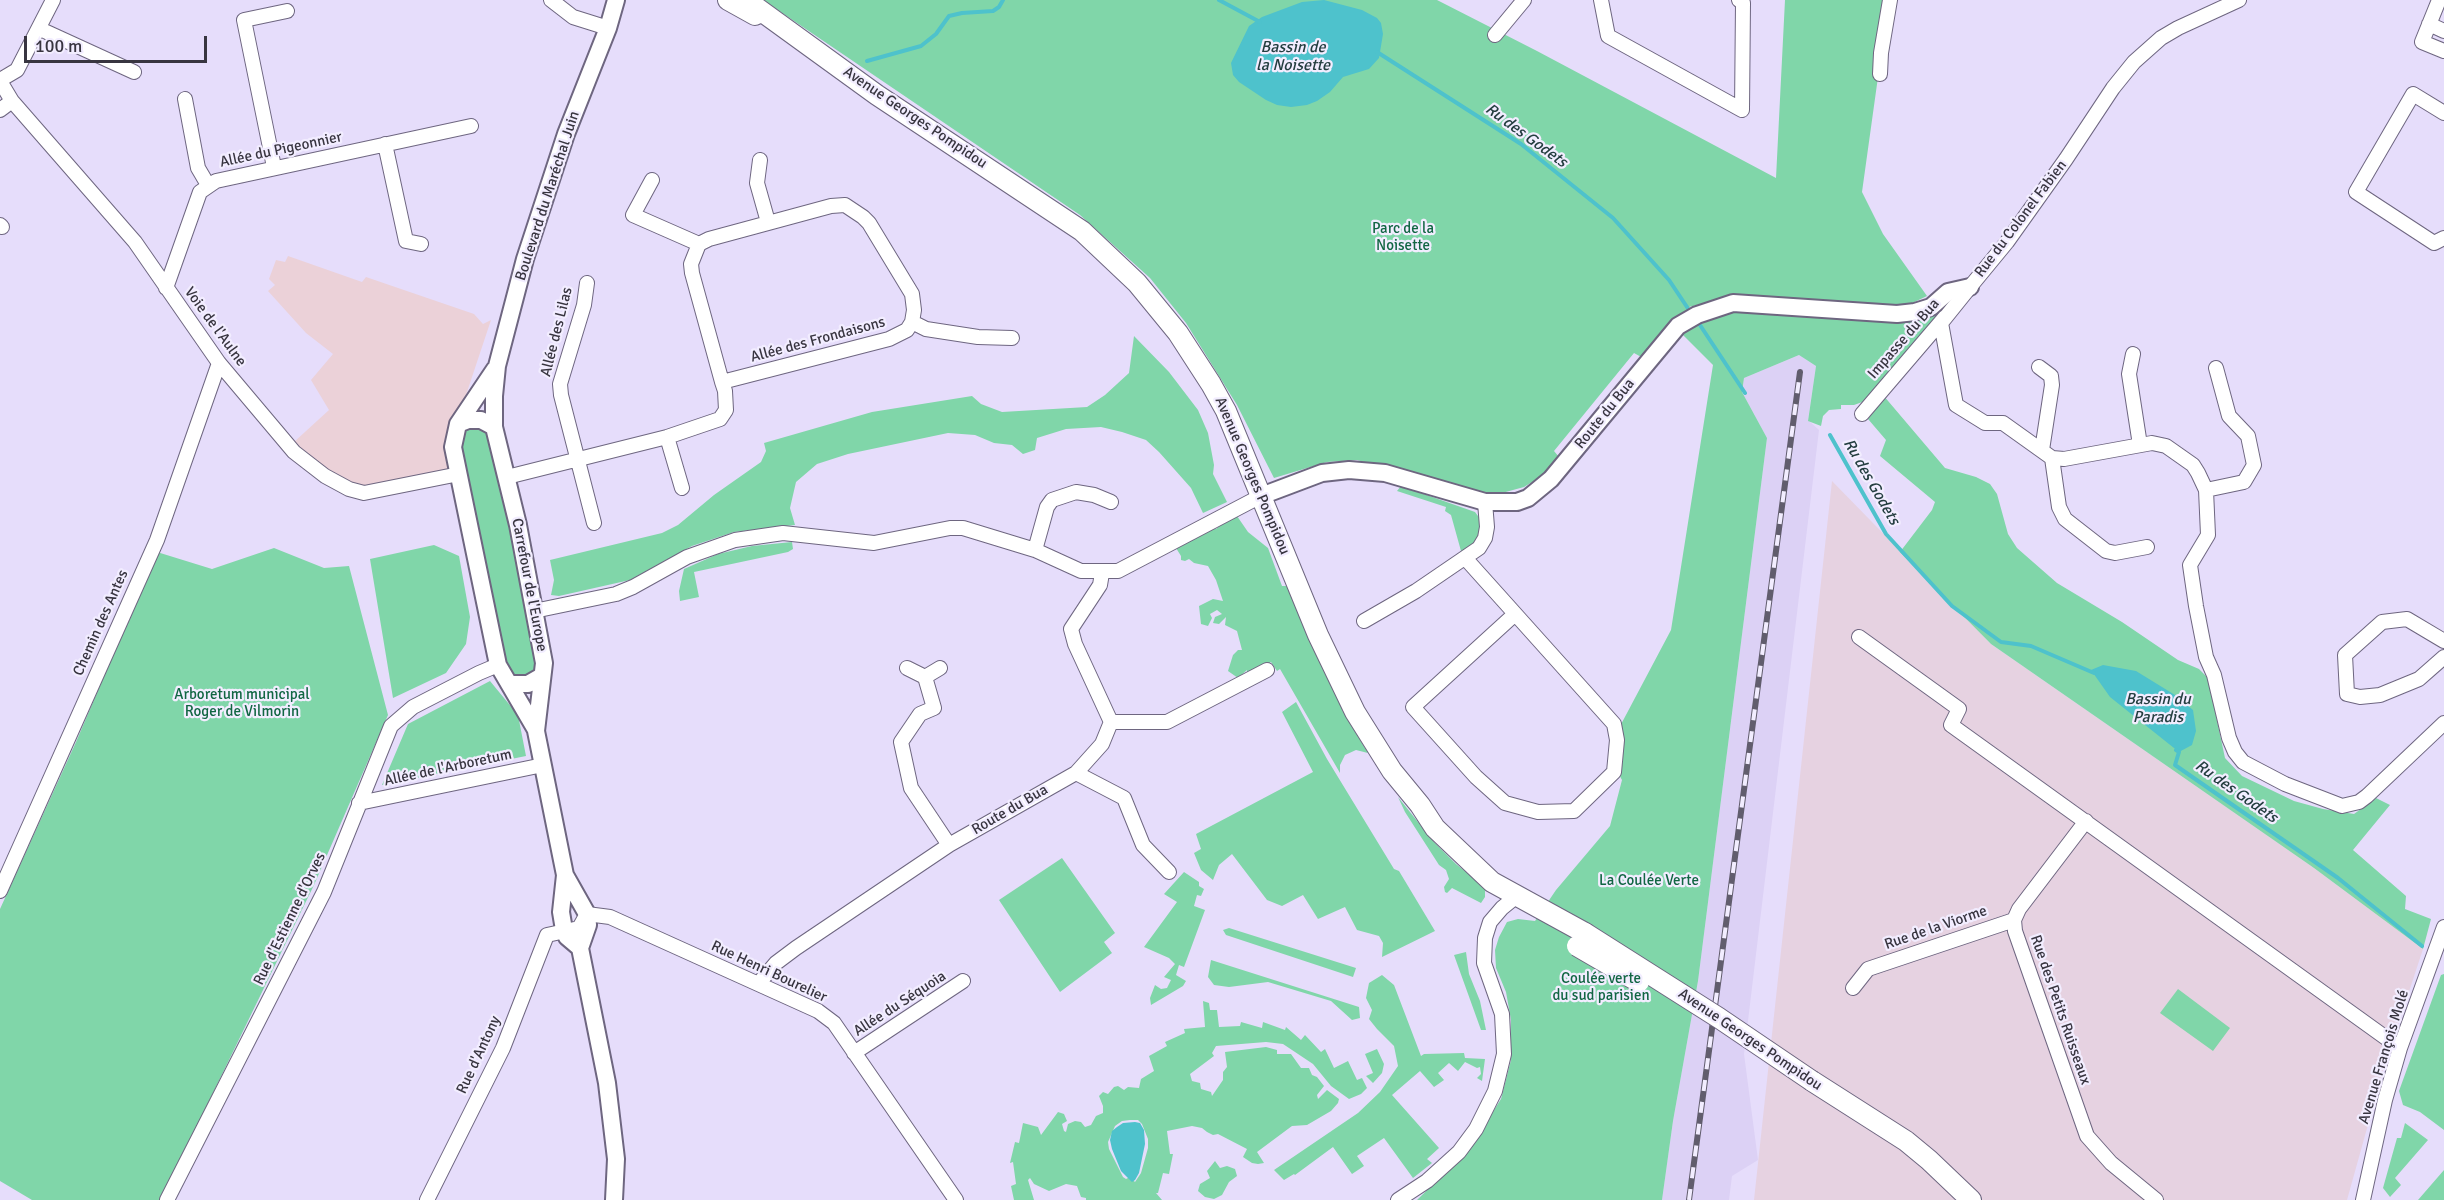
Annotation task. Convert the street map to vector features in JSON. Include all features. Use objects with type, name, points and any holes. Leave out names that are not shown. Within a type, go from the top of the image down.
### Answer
[{"type":"main road","name":"Avenue Georges Pompidou","points":[[728,0],[817,51]]},
{"type":"main road","name":"Avenue Georges Pompidou","points":[[746,0],[878,95],[1082,231],[1114,259],[1158,307],[1211,384],[1236,433],[1318,635],[1355,712],[1392,771],[1420,805],[1456,834],[1518,895],[1581,939],[1719,1018],[1932,1173],[1959,1200]]},
{"type":"main road","name":"Avenue Georges Pompidou","points":[[1808,1084],[1906,1141],[1971,1200]]},
{"type":"street","points":[[0,81],[17,69],[40,29],[53,0]]},
{"type":"street","points":[[550,0],[573,17],[608,28]]},
{"type":"street","name":"Boulevard du Maréchal Juin","points":[[495,427],[494,396],[497,366],[525,259],[566,135],[608,28],[616,0]]},
{"type":"street","name":"Boulevard du Maréchal Juin","points":[[608,28],[625,0]]},
{"type":"street","points":[[1495,35],[1524,0]]},
{"type":"street","points":[[1601,0],[1608,36],[1742,110],[1743,3],[1739,0]]},
{"type":"street","points":[[1880,75],[1881,53],[1890,0]]},
{"type":"street","name":"Rue du Colonel Fabien","points":[[1678,326],[1697,315],[1733,303],[1868,314],[1915,312],[1931,307],[1948,292],[1970,287],[2007,242],[2113,88],[2134,62],[2161,38],[2239,0]]},
{"type":"street","points":[[2439,0],[2422,42],[2444,51]]},
{"type":"street","points":[[274,167],[244,20],[287,11]]},
{"type":"street","points":[[2429,24],[2444,31]]},
{"type":"street","points":[[40,29],[134,72]]},
{"type":"street","name":"Voie de l'Aulne","points":[[0,81],[12,101],[135,242],[219,363],[286,444],[325,476],[349,489],[364,493],[459,474]]},
{"type":"street","points":[[2444,113],[2413,94],[2356,192],[2434,243],[2444,238]]},
{"type":"street","points":[[186,99],[198,168],[208,185]]},
{"type":"street","points":[[0,110],[12,101]]},
{"type":"street","name":"Allée du Pigeonnier","points":[[166,288],[200,192],[208,185],[274,167],[471,126]]},
{"type":"street","points":[[385,144],[406,241],[421,244]]},
{"type":"street","points":[[760,160],[757,183],[768,222]]},
{"type":"street","points":[[652,180],[633,215],[699,244]]},
{"type":"street","points":[[507,477],[668,437],[720,419],[726,410],[726,401],[691,264],[699,244],[768,222],[831,206],[845,206],[854,210],[869,223],[912,294],[914,310],[912,322],[926,329],[978,337],[1012,338]]},
{"type":"street","name":"Allée des Lilas","points":[[587,283],[584,306],[560,384],[594,523]]},
{"type":"street","points":[[1970,287],[1941,322],[1956,405],[1985,423],[2003,423],[2047,454],[2064,459],[2152,443],[2166,446],[2193,465],[2206,490],[2208,535],[2190,565],[2206,657],[2214,675],[2229,738],[2235,752],[2243,762],[2285,784],[2342,806],[2359,802],[2444,723]]},
{"type":"street","name":"Impasse du Bua","points":[[1863,414],[1970,287]]},
{"type":"street","name":"Allée des Frondaisons","points":[[722,382],[889,339],[907,330],[912,322]]},
{"type":"street","name":"Route du Bua","points":[[1485,502],[1503,504],[1516,502],[1528,498],[1541,489],[1570,458],[1678,326]]},
{"type":"street","points":[[2133,354],[2129,374],[2140,445]]},
{"type":"street","name":"Chemin des Antes","points":[[0,891],[157,540],[219,363]]},
{"type":"street","name":"Boulevard du Maréchal Juin","points":[[458,424],[497,366]]},
{"type":"street","points":[[2039,367],[2051,376],[2047,454],[2059,507],[2065,519],[2106,551],[2115,553],[2147,547]]},
{"type":"street","points":[[2206,490],[2244,482],[2254,465],[2248,436],[2229,416],[2216,369]]},
{"type":"street","points":[[495,427],[481,420],[468,420],[458,424],[453,447],[498,665],[536,731]]},
{"type":"street","name":"Carrefour de l'Europe","points":[[495,427],[544,663],[542,676]]},
{"type":"street","points":[[668,437],[682,488]]},
{"type":"street","points":[[534,611],[615,594],[711,548],[756,536],[783,533],[874,543],[950,528],[963,528],[1035,549],[1080,571],[1102,573],[1118,571],[1261,496],[1322,473],[1349,470],[1385,473],[1485,502],[1487,527],[1485,538],[1479,548],[1466,559],[1364,621]]},
{"type":"street","points":[[1035,549],[1047,507],[1052,500],[1076,492],[1094,495],[1111,502]]},
{"type":"street","points":[[1466,559],[1614,724],[1617,740],[1614,772],[1574,811],[1538,812],[1505,803],[1476,777],[1413,707],[1515,614]]},
{"type":"street","points":[[1102,573],[1100,585],[1071,629],[1112,722],[1167,722],[1267,670]]},
{"type":"street","points":[[2444,642],[2407,619],[2382,622],[2345,656],[2347,694],[2360,697],[2380,695],[2419,679],[2444,657]]},
{"type":"street","points":[[1859,637],[1959,709],[1951,725],[2400,1048]]},
{"type":"street","name":"Rue d'Estienne d'Orves","points":[[167,1200],[324,892],[391,726],[413,706],[498,665]]},
{"type":"street","points":[[907,668],[925,677],[934,708],[920,714],[902,742],[911,788],[949,845]]},
{"type":"street","points":[[925,677],[940,668]]},
{"type":"street","points":[[509,684],[519,686],[528,684],[542,676]]},
{"type":"street","points":[[542,676],[536,731],[565,875],[561,912],[567,937],[580,948]]},
{"type":"street","name":"Route du Bua","points":[[759,983],[776,963],[796,948],[949,845],[1076,773],[1102,744],[1112,722]]},
{"type":"street","name":"Allée de l'Arboretum","points":[[359,803],[543,765]]},
{"type":"street","points":[[1076,773],[1124,798],[1143,845],[1169,872]]},
{"type":"street","name":"Rue des Petits Ruisseaux","points":[[2086,821],[2027,898],[2014,920],[2015,931],[2087,1136],[2111,1163],[2156,1200]]},
{"type":"street","points":[[565,875],[587,914],[588,925],[580,948],[607,1083],[616,1159],[614,1200]]},
{"type":"street","points":[[1398,1200],[1427,1181],[1459,1152],[1476,1129],[1495,1091],[1504,1054],[1503,1014],[1484,963],[1485,938],[1490,922],[1518,895]]},
{"type":"street","points":[[564,930],[579,928],[587,914]]},
{"type":"street","name":"Rue Henri Bourelier","points":[[587,914],[610,917],[759,983],[818,1011],[834,1023],[956,1200]]},
{"type":"street","name":"Rue de la Viorme","points":[[1852,988],[1868,969],[2014,920]]},
{"type":"street","name":"Avenue François Molé","points":[[2363,1200],[2385,1100],[2400,1048],[2444,927]]},
{"type":"street","name":"Rue d'Antony","points":[[427,1200],[503,1048],[548,935],[564,930]]},
{"type":"street","name":"Allée du Séquoia","points":[[854,1053],[963,981]]},
{"type":"shaded area","points":[[288,256],[362,282],[366,277],[474,314],[483,324],[491,320],[466,395],[451,425],[451,468],[367,487],[353,483],[317,463],[294,442],[329,410],[311,380],[333,354],[306,333],[268,291],[275,285],[269,279],[276,260],[285,262]]},
{"type":"shaded area","points":[[1799,355],[1816,366],[1808,420],[1819,430],[1744,1054],[1758,1160],[1732,1176],[1729,1200],[1662,1200],[1673,1121],[1698,981],[1767,438],[1742,392],[1744,378]]},
{"type":"shaded area","points":[[1832,481],[1991,644],[2314,868],[2423,949],[2383,1071],[2347,1200],[1754,1200]]},
{"type":"green space","name":"Parc de la Noisette","points":[[763,0],[1437,0],[1776,178],[1785,0],[1885,0],[1873,76],[1878,77],[1862,192],[1883,234],[1927,296],[1908,305],[1846,319],[1898,322],[1955,296],[1865,401],[1854,405],[1841,405],[1841,409],[1829,410],[1823,416],[1821,426],[1808,421],[1816,366],[1799,355],[1744,378],[1742,392],[1767,438],[1698,981],[1673,1121],[1662,1200],[1417,1200],[1469,1149],[1501,1099],[1511,1060],[1511,1020],[1506,992],[1496,968],[1495,950],[1499,937],[1507,922],[1518,919],[1535,921],[1556,890],[1610,826],[1622,780],[1618,773],[1618,730],[1671,630],[1713,365],[1682,334],[1701,321],[1744,311],[1717,300],[1689,307],[1643,358],[1634,353],[1554,451],[1559,457],[1545,474],[1524,487],[1502,493],[1475,492],[1357,460],[1327,462],[1274,478],[1237,405],[1186,323],[1150,278],[1080,215]]},
{"type":"green space","points":[[1134,336],[1169,372],[1198,410],[1208,433],[1214,465],[1213,474],[1227,502],[1203,513],[1191,488],[1159,452],[1146,440],[1122,432],[1101,427],[1066,429],[1037,438],[1035,450],[1023,454],[1012,445],[994,443],[975,435],[948,433],[848,454],[817,464],[796,482],[790,508],[795,525],[734,532],[692,546],[630,580],[559,596],[551,595],[554,580],[550,560],[662,533],[678,525],[714,495],[761,462],[766,451],[764,443],[872,412],[972,396],[981,404],[1002,412],[1087,407],[1105,395],[1129,373]]},
{"type":"green space","points":[[1883,395],[1945,468],[1976,477],[1990,484],[1997,494],[2008,534],[2017,548],[2057,583],[2122,622],[2178,660],[2199,669],[2208,678],[2225,758],[2242,776],[2294,801],[2323,809],[2354,814],[2376,798],[2390,805],[2353,850],[2406,896],[2405,909],[2431,919],[2423,949],[2314,868],[1991,644],[1900,552],[1932,510],[1935,502],[1880,456],[1886,440],[1868,419]]},
{"type":"green space","points":[[478,427],[493,435],[540,659],[533,673],[522,677],[510,674],[504,664],[459,454],[464,430]]},
{"type":"green space","points":[[1401,486],[1475,512],[1481,520],[1476,544],[1465,554],[1461,551],[1451,515],[1445,511],[1446,507],[1397,491]]},
{"type":"green space","points":[[1237,516],[1248,532],[1268,548],[1282,586],[1286,586],[1292,592],[1343,704],[1342,710],[1368,753],[1356,750],[1345,755],[1340,765],[1340,773],[1280,669],[1277,671],[1271,662],[1247,675],[1247,670],[1238,678],[1228,671],[1233,655],[1238,650],[1242,650],[1237,631],[1225,625],[1226,617],[1219,624],[1213,623],[1215,617],[1222,614],[1217,610],[1210,614],[1212,618],[1208,626],[1201,624],[1199,606],[1213,599],[1223,601],[1216,580],[1208,566],[1194,563],[1189,559],[1181,560],[1176,548],[1180,543],[1205,529],[1216,529],[1229,518]]},
{"type":"green space","points":[[792,542],[793,549],[788,552],[694,572],[699,597],[680,601],[679,591],[684,569],[718,554],[752,546]]},
{"type":"green space","points":[[434,545],[459,556],[470,617],[466,644],[446,673],[393,698],[370,559]]},
{"type":"green space","name":"Arboretum municipal Roger de Vilmorin","points":[[274,548],[324,568],[349,566],[388,715],[314,885],[161,1200],[32,1200],[0,1181],[0,909],[76,742],[157,552],[212,569]]},
{"type":"green space","points":[[490,681],[518,715],[526,756],[382,785],[408,724]]},
{"type":"green space","points":[[1296,702],[1327,759],[1435,931],[1382,957],[1383,943],[1379,936],[1357,930],[1345,907],[1318,919],[1303,895],[1282,906],[1267,900],[1232,854],[1219,865],[1213,880],[1201,870],[1194,853],[1201,849],[1196,834],[1313,772],[1282,712]]},
{"type":"green space","points":[[1398,797],[1434,842],[1456,864],[1485,887],[1485,897],[1481,903],[1452,888],[1447,893],[1445,892],[1444,887],[1449,879],[1446,870],[1439,865]]},
{"type":"green space","points":[[1062,858],[1115,933],[1104,942],[1112,953],[1060,992],[999,900]]},
{"type":"green space","points":[[1184,872],[1199,882],[1199,886],[1204,889],[1201,896],[1197,895],[1194,906],[1205,910],[1184,967],[1179,965],[1176,975],[1186,981],[1183,986],[1151,1005],[1150,998],[1155,985],[1161,989],[1167,988],[1171,980],[1164,977],[1175,964],[1169,958],[1144,947],[1177,902],[1164,894]]},
{"type":"green space","points":[[1229,928],[1356,968],[1353,977],[1226,935],[1223,930]]},
{"type":"green space","points":[[1466,952],[1469,974],[1480,1001],[1486,1030],[1481,1030],[1454,955]]},
{"type":"green space","points":[[1211,960],[1359,1007],[1360,1018],[1352,1020],[1331,1001],[1268,982],[1229,987],[1214,985],[1208,977]]},
{"type":"green space","points":[[2444,974],[2444,1130],[2420,1112],[2403,1105],[2399,1091],[2441,975]]},
{"type":"green space","points":[[1382,975],[1394,985],[1421,1056],[1464,1053],[1465,1058],[1485,1059],[1482,1081],[1477,1078],[1481,1074],[1480,1067],[1477,1068],[1465,1062],[1458,1071],[1449,1063],[1438,1073],[1444,1080],[1434,1087],[1420,1071],[1392,1095],[1439,1148],[1427,1159],[1432,1163],[1413,1178],[1384,1138],[1357,1156],[1364,1166],[1352,1174],[1333,1147],[1295,1175],[1284,1180],[1274,1170],[1358,1113],[1380,1092],[1398,1066],[1394,1046],[1369,1019],[1372,1010],[1366,998],[1369,983]]},
{"type":"green space","points":[[2178,989],[2230,1028],[2213,1051],[2160,1013]]},
{"type":"green space","points":[[1203,1001],[1209,1003],[1210,1010],[1217,1010],[1219,1027],[1240,1026],[1241,1022],[1262,1028],[1263,1022],[1285,1030],[1286,1027],[1301,1040],[1305,1035],[1321,1052],[1325,1049],[1334,1068],[1348,1061],[1357,1080],[1362,1078],[1367,1088],[1361,1094],[1349,1099],[1331,1086],[1313,1064],[1283,1044],[1266,1042],[1216,1046],[1212,1053],[1214,1056],[1190,1074],[1192,1081],[1200,1083],[1201,1089],[1211,1092],[1212,1096],[1223,1080],[1223,1072],[1227,1067],[1225,1052],[1266,1047],[1277,1050],[1277,1054],[1291,1054],[1301,1068],[1309,1068],[1312,1075],[1317,1077],[1324,1086],[1317,1095],[1318,1099],[1327,1090],[1339,1099],[1338,1103],[1331,1111],[1307,1125],[1292,1126],[1257,1152],[1264,1163],[1258,1164],[1243,1157],[1247,1149],[1202,1128],[1192,1126],[1167,1131],[1170,1154],[1173,1154],[1169,1174],[1163,1173],[1158,1193],[1156,1193],[1162,1200],[1086,1200],[1081,1197],[1077,1186],[1066,1184],[1049,1191],[1034,1184],[1030,1178],[1028,1180],[1034,1200],[1014,1200],[1011,1186],[1016,1184],[1013,1162],[1010,1163],[1015,1142],[1019,1143],[1023,1123],[1038,1127],[1041,1135],[1058,1112],[1064,1114],[1067,1121],[1062,1124],[1066,1132],[1068,1124],[1075,1121],[1081,1122],[1085,1127],[1091,1125],[1096,1116],[1103,1113],[1099,1096],[1103,1092],[1108,1094],[1118,1086],[1124,1090],[1128,1087],[1139,1088],[1141,1079],[1154,1071],[1149,1056],[1167,1046],[1165,1042],[1185,1033],[1184,1029],[1205,1027]],"holes":[[[1138,1120],[1148,1139],[1148,1148],[1141,1173],[1135,1182],[1130,1177],[1126,1179],[1123,1177],[1109,1149],[1108,1142],[1115,1126],[1122,1121]]]},
{"type":"green space","points":[[1377,1049],[1384,1064],[1382,1073],[1373,1083],[1366,1076],[1373,1073],[1365,1054]]},
{"type":"green space","points":[[2405,1123],[2428,1140],[2395,1178],[2401,1185],[2390,1197],[2383,1188],[2397,1138],[2401,1138]]},
{"type":"green space","points":[[1215,1161],[1220,1168],[1227,1166],[1235,1169],[1237,1176],[1229,1182],[1222,1195],[1214,1199],[1205,1197],[1198,1191],[1200,1184],[1210,1178],[1207,1171]]},
{"type":"green space","points":[[2444,1170],[2444,1200],[2418,1200]]},
{"type":"water","name":"Bassin de la Noisette","points":[[1324,0],[1362,10],[1377,18],[1381,23],[1383,34],[1379,58],[1369,69],[1343,77],[1330,92],[1317,101],[1291,107],[1277,105],[1266,100],[1239,82],[1233,75],[1231,63],[1249,26],[1262,17],[1302,2]]},
{"type":"water","name":"Bassin du Paradis","points":[[2103,665],[2136,671],[2175,695],[2193,710],[2196,731],[2192,745],[2179,752],[2110,697],[2091,670]]},
{"type":"water","points":[[1123,1123],[1140,1123],[1144,1130],[1145,1144],[1139,1173],[1132,1182],[1121,1171],[1110,1140],[1112,1131],[1117,1127]]},
{"type":"waterway","points":[[867,61],[921,46],[936,34],[949,16],[993,11],[1003,0]]},
{"type":"waterway","name":"Ru des Godets","points":[[1219,0],[1260,22]]},
{"type":"waterway","name":"Ru des Godets","points":[[1377,52],[1521,144],[1613,218],[1669,280],[1691,313]]},
{"type":"waterway","name":"Ru des Godets","points":[[1696,319],[1745,393]]},
{"type":"waterway","name":"Ru des Godets","points":[[1830,435],[1886,534],[1952,606],[2001,642],[2031,646],[2094,673]]},
{"type":"waterway","name":"Ru des Godets","points":[[2176,750],[2179,752],[2175,765],[2338,878],[2422,946]]},
{"type":"railway","points":[[1689,1200],[1800,372]]},
{"type":"park label","name":"La Coulée Verte","points":[[1649,881]]},
{"type":"park label","name":"Coulée verte du sud parisien","points":[[1601,988]]}]
